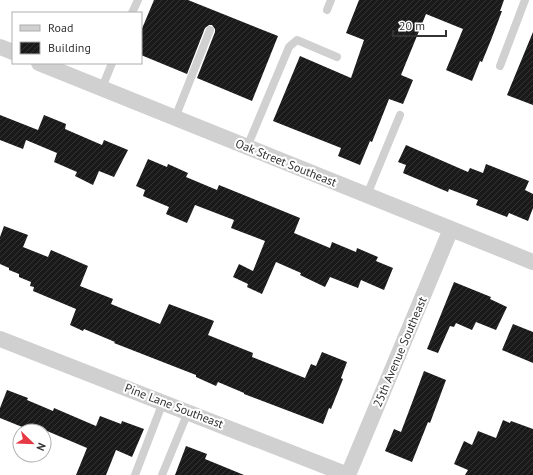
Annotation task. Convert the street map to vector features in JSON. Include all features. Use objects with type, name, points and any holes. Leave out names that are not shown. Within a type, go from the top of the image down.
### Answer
[{"type":"street","points":[[0,47],[12,52]]},
{"type":"street","name":"Oak Street Southeast","points":[[42,64],[533,262]]},
{"type":"street","name":"25th Avenue Southeast","points":[[348,475],[451,229]]},
{"type":"street","name":"Pine Lane Southeast","points":[[0,339],[348,475]]},
{"type":"lane","points":[[132,12],[138,0]]},
{"type":"lane","points":[[327,10],[331,0]]},
{"type":"lane","points":[[500,66],[525,0]]},
{"type":"lane","points":[[175,118],[210,30]]},
{"type":"lane","points":[[247,147],[289,47],[297,40],[337,57]]},
{"type":"lane","points":[[102,88],[112,64]]},
{"type":"lane","points":[[367,196],[400,115]]},
{"type":"lane","points":[[135,475],[163,402]]},
{"type":"lane","points":[[162,475],[188,412]]},
{"type":"building","points":[[154,0],[188,0],[278,36],[252,101],[197,78],[215,32],[212,25],[205,28],[187,74],[142,55],[142,29]]},
{"type":"building","points":[[359,0],[504,0],[500,11],[502,11],[491,40],[472,81],[446,70],[463,29],[426,14],[401,75],[413,80],[403,104],[389,99],[372,142],[370,141],[360,165],[338,156],[341,148],[273,121],[300,56],[351,78],[364,40],[346,33]]},
{"type":"building","points":[[533,32],[533,105],[507,95]]},
{"type":"building","points":[[0,115],[38,130],[44,115],[66,124],[65,129],[102,145],[104,140],[128,150],[114,177],[99,171],[93,185],[75,176],[77,172],[54,162],[57,153],[26,140],[23,149],[0,140]]},
{"type":"building","points":[[406,145],[468,172],[470,168],[483,173],[486,164],[529,181],[525,190],[533,194],[533,208],[528,221],[509,213],[507,217],[476,205],[478,200],[449,189],[448,192],[403,173],[406,165],[398,162]]},
{"type":"building","points":[[148,159],[167,167],[168,164],[188,173],[186,177],[217,190],[219,185],[300,218],[294,233],[330,248],[332,242],[356,252],[357,248],[378,257],[376,261],[393,268],[384,290],[361,280],[358,288],[330,277],[325,287],[300,275],[301,273],[276,262],[262,294],[247,287],[248,284],[233,277],[239,264],[253,271],[265,241],[231,228],[234,220],[195,205],[187,223],[166,214],[169,207],[143,196],[145,190],[136,186]]},
{"type":"building","points":[[4,226],[28,235],[23,247],[48,257],[51,250],[88,266],[80,286],[113,299],[111,304],[160,324],[169,304],[214,321],[208,335],[253,353],[252,357],[305,378],[311,364],[316,366],[322,352],[347,362],[341,378],[343,379],[331,409],[329,408],[323,424],[244,394],[218,382],[216,386],[196,377],[196,375],[114,343],[115,342],[84,329],[83,331],[70,325],[76,309],[33,291],[34,287],[30,286],[31,282],[19,277],[19,274],[0,264],[0,237]]},
{"type":"building","points":[[454,282],[491,297],[490,299],[507,307],[496,330],[476,322],[472,330],[456,323],[454,327],[450,326],[438,353],[427,349]]},
{"type":"building","points":[[513,324],[533,332],[533,363],[502,350]]},
{"type":"building","points":[[424,371],[446,380],[430,423],[428,422],[412,462],[385,451],[394,429],[401,432]]},
{"type":"building","points":[[7,390],[28,398],[27,400],[53,411],[54,408],[96,426],[100,416],[121,424],[122,421],[144,429],[132,457],[116,450],[106,475],[76,475],[87,448],[52,433],[52,423],[12,423],[0,418],[0,408]]},
{"type":"building","points":[[503,420],[510,423],[511,421],[533,429],[533,475],[465,475],[468,470],[454,464],[464,441],[472,445],[478,431],[496,438]]},
{"type":"building","points":[[186,446],[207,454],[205,459],[244,475],[175,475]]}]
